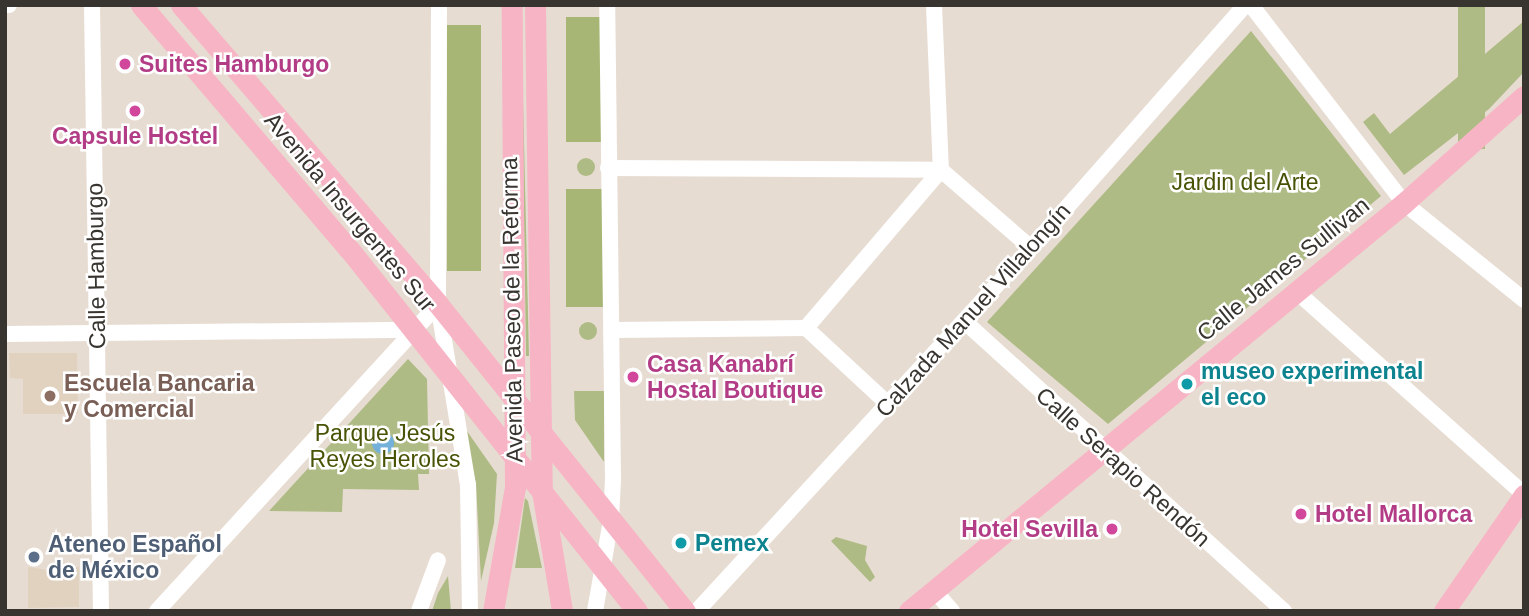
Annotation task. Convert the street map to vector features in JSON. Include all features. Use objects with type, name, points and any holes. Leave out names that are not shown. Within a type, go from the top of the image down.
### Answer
[{"type":"main road","name":"Avenida Insurgentes Sur","points":[[141,5],[414,330],[637,611]]},
{"type":"main road","name":"Avenida Insurgentes Sur","points":[[181,5],[438,304],[685,611]]},
{"type":"main road","name":"Avenida Paseo de la Reforma","points":[[493,611],[509,533],[514,457],[512,5]]},
{"type":"main road","name":"Avenida Paseo de la Reforma","points":[[535,5],[542,491],[562,611]]},
{"type":"main road","name":"Calle James Sullivan","points":[[909,611],[1404,203],[1524,96]]},
{"type":"main road","points":[[1444,611],[1524,495]]},
{"type":"street","name":"Calle Hamburgo","points":[[92,5],[101,611]]},
{"type":"street","points":[[439,5],[438,304],[470,510],[470,611]]},
{"type":"street","points":[[595,611],[611,520],[612,330],[607,5]]},
{"type":"street","points":[[806,328],[941,170],[934,5]]},
{"type":"street","name":"Calzada Manuel Villalongín","points":[[697,611],[1031,248],[1245,5]]},
{"type":"street","points":[[1251,5],[1404,203],[1524,300]]},
{"type":"street","points":[[608,168],[941,170],[1031,248]]},
{"type":"street","points":[[1297,292],[1524,495]]},
{"type":"street","points":[[157,611],[438,304]]},
{"type":"street","name":"Calle Serapio Rendón","points":[[964,321],[1284,611]]},
{"type":"street","points":[[612,330],[806,328],[888,404]]},
{"type":"street","points":[[5,334],[414,330]]},
{"type":"street","points":[[419,611],[438,559]]},
{"type":"street","points":[[933,589],[952,611]]},
{"type":"shaded area","name":"Escuela Bancaria y Comercial","points":[[9,353],[77,353],[78,414],[23,414],[23,379],[10,378]]},
{"type":"shaded area","points":[[28,567],[67,573],[67,567],[79,567],[79,607],[28,608]]},
{"type":"green space","points":[[1458,5],[1485,5],[1485,149],[1458,149]]},
{"type":"green space","points":[[521,13],[529,356],[526,356]]},
{"type":"green space","points":[[566,17],[601,17],[601,142],[566,142]]},
{"type":"green space","points":[[1524,21],[1524,72],[1489,109],[1404,175],[1363,122],[1374,113],[1390,134]]},
{"type":"green space","points":[[447,25],[481,25],[481,271],[447,271]]},
{"type":"green space","name":"Jardin del Arte","points":[[1251,31],[1381,196],[1108,424],[987,322]]},
{"type":"green space","points":[[586,158],[592,161],[595,167],[592,173],[586,176],[580,173],[577,167],[580,161]]},
{"type":"green space","points":[[566,189],[603,189],[603,307],[566,307]]},
{"type":"green space","points":[[588,322],[594,325],[597,331],[594,337],[588,340],[582,337],[579,331],[582,325]]},
{"type":"green space","name":"Parque Jesús Reyes Heroles","points":[[408,359],[427,379],[429,474],[418,474],[419,490],[343,489],[342,512],[269,511]]},
{"type":"green space","points":[[574,391],[604,391],[604,462],[575,420]]},
{"type":"green space","points":[[462,424],[497,474],[494,523],[481,581],[476,484]]},
{"type":"green space","points":[[525,498],[528,501],[542,568],[515,568]]},
{"type":"green space","points":[[836,537],[867,546],[865,560],[875,577],[870,582],[831,541]]},
{"type":"green space","points":[[448,576],[451,611],[432,611],[438,593]]},
{"type":"water","points":[[383,432],[391,435],[394,443],[391,451],[383,454],[375,451],[372,443],[375,435]]},
{"type":"place","name":"Suites Hamburgo","points":[[125,64]]},
{"type":"place","name":"Capsule Hostel","points":[[135,111]]},
{"type":"place","name":"Casa Kanabrí Hostal Boutique","points":[[633,377]]},
{"type":"place","name":"museo experimental el eco","points":[[1187,384]]},
{"type":"place","name":"Escuela Bancaria y Comercial","points":[[50,396]]},
{"type":"place","name":"Hotel Mallorca","points":[[1301,514]]},
{"type":"place","name":"Hotel Sevilla","points":[[1112,529]]},
{"type":"place","name":"Pemex","points":[[681,543]]},
{"type":"place","name":"Ateneo Español de México","points":[[34,557]]}]
